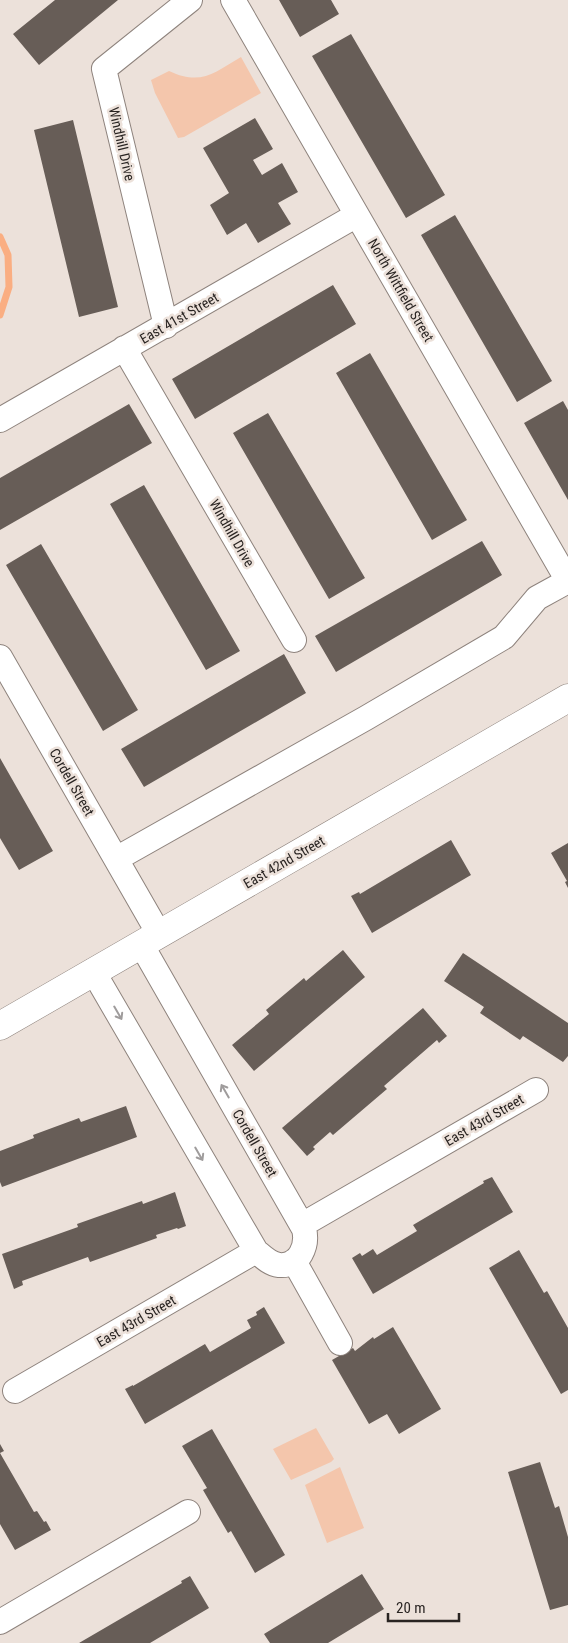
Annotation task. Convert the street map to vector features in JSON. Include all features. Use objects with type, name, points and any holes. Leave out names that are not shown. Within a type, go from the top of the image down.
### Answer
[{"type":"street","name":"Windhill Drive","points":[[166,326],[104,69],[190,0]]},
{"type":"street","name":"North Wittfield Street","points":[[233,0],[568,581]]},
{"type":"street","name":"East 41st Street","points":[[0,420],[357,215]]},
{"type":"street","name":"Windhill Drive","points":[[124,348],[294,640]]},
{"type":"street","points":[[116,859],[366,718],[504,637],[537,598],[568,581]]},
{"type":"street","name":"Cordell Street","points":[[0,657],[116,859],[150,939],[302,1224],[306,1240],[301,1255],[294,1261]]},
{"type":"street","name":"East 42nd Street","points":[[0,1026],[568,698]]},
{"type":"street","points":[[93,971],[256,1251],[264,1259],[279,1265],[294,1261],[340,1343]]},
{"type":"street","name":"East 43rd Street","points":[[302,1224],[536,1090]]},
{"type":"street","name":"East 43rd Street","points":[[16,1391],[256,1251]]},
{"type":"street","points":[[0,1622],[188,1512]]},
{"type":"shaded area","points":[[241,57],[261,93],[184,137],[178,138],[155,93],[151,80],[169,71],[190,77],[207,76]]},
{"type":"shaded area","points":[[316,1428],[334,1459],[291,1480],[273,1449]]},
{"type":"shaded area","points":[[340,1467],[364,1528],[327,1543],[305,1485]]},
{"type":"building","points":[[55,0],[118,0],[39,65],[13,34]]},
{"type":"building","points":[[279,0],[331,0],[339,14],[300,37]]},
{"type":"building","points":[[351,34],[445,195],[406,218],[312,56]]},
{"type":"building","points":[[255,118],[273,149],[253,160],[262,175],[282,163],[298,192],[278,203],[291,224],[258,243],[246,223],[227,235],[210,205],[229,193],[203,148]]},
{"type":"building","points":[[73,120],[118,307],[79,317],[34,130]]},
{"type":"building","points":[[455,215],[552,381],[517,402],[421,235]]},
{"type":"building","points":[[333,285],[356,324],[195,419],[172,379]]},
{"type":"building","points":[[370,353],[467,520],[432,540],[336,373]]},
{"type":"building","points":[[563,401],[568,410],[568,500],[524,423]]},
{"type":"building","points":[[129,404],[152,443],[0,530],[0,478]]},
{"type":"building","points":[[268,413],[365,578],[329,599],[233,433]]},
{"type":"building","points":[[144,485],[240,651],[206,670],[110,504]]},
{"type":"building","points":[[482,541],[502,575],[336,672],[315,636]]},
{"type":"building","points":[[41,544],[138,710],[103,731],[6,565]]},
{"type":"building","points":[[284,654],[306,693],[144,787],[121,749]]},
{"type":"building","points":[[0,758],[53,851],[19,870],[0,838]]},
{"type":"building","points":[[451,840],[471,875],[372,933],[351,896],[359,892],[360,894]]},
{"type":"building","points":[[568,843],[568,888],[565,882],[567,881],[551,853]]},
{"type":"building","points":[[343,950],[365,977],[254,1071],[232,1045],[269,1014],[266,1010],[304,978],[306,981]]},
{"type":"building","points":[[463,953],[568,1023],[568,1056],[563,1062],[523,1036],[520,1040],[480,1013],[484,1007],[444,981]]},
{"type":"building","points":[[423,1008],[447,1036],[439,1043],[437,1040],[384,1086],[387,1089],[333,1135],[330,1132],[313,1147],[315,1149],[307,1156],[282,1128]]},
{"type":"building","points":[[126,1106],[137,1137],[2,1187],[0,1182],[0,1151],[34,1138],[33,1135],[79,1118],[81,1122]]},
{"type":"building","points":[[492,1177],[513,1212],[373,1294],[352,1258],[360,1253],[362,1256],[373,1249],[377,1255],[417,1231],[413,1225]]},
{"type":"building","points":[[175,1192],[186,1226],[156,1235],[157,1238],[90,1262],[88,1257],[22,1281],[23,1285],[14,1289],[2,1254],[78,1227],[77,1224],[142,1201],[143,1204]]},
{"type":"building","points":[[519,1250],[544,1293],[547,1291],[568,1328],[568,1390],[561,1394],[489,1268]]},
{"type":"building","points":[[264,1307],[285,1343],[145,1424],[125,1389],[205,1344],[210,1352],[251,1328],[247,1320],[257,1315],[256,1312]]},
{"type":"building","points":[[393,1327],[441,1409],[399,1434],[387,1414],[369,1424],[332,1360],[353,1348],[355,1351],[373,1337],[374,1339]]},
{"type":"building","points":[[212,1429],[285,1555],[255,1573],[231,1531],[228,1533],[203,1490],[207,1488],[182,1446]]},
{"type":"building","points":[[0,1444],[4,1451],[0,1453]]},
{"type":"building","points":[[0,1453],[34,1512],[37,1511],[51,1530],[15,1550],[0,1524]]},
{"type":"building","points":[[540,1462],[555,1508],[559,1506],[568,1537],[568,1605],[550,1610],[508,1472]]},
{"type":"building","points":[[362,1574],[384,1609],[328,1643],[270,1643],[264,1634]]},
{"type":"building","points":[[190,1576],[209,1608],[150,1643],[79,1643],[182,1583],[181,1581]]},
{"type":"waterway","points":[[0,237],[8,255],[9,287],[0,315]]}]
